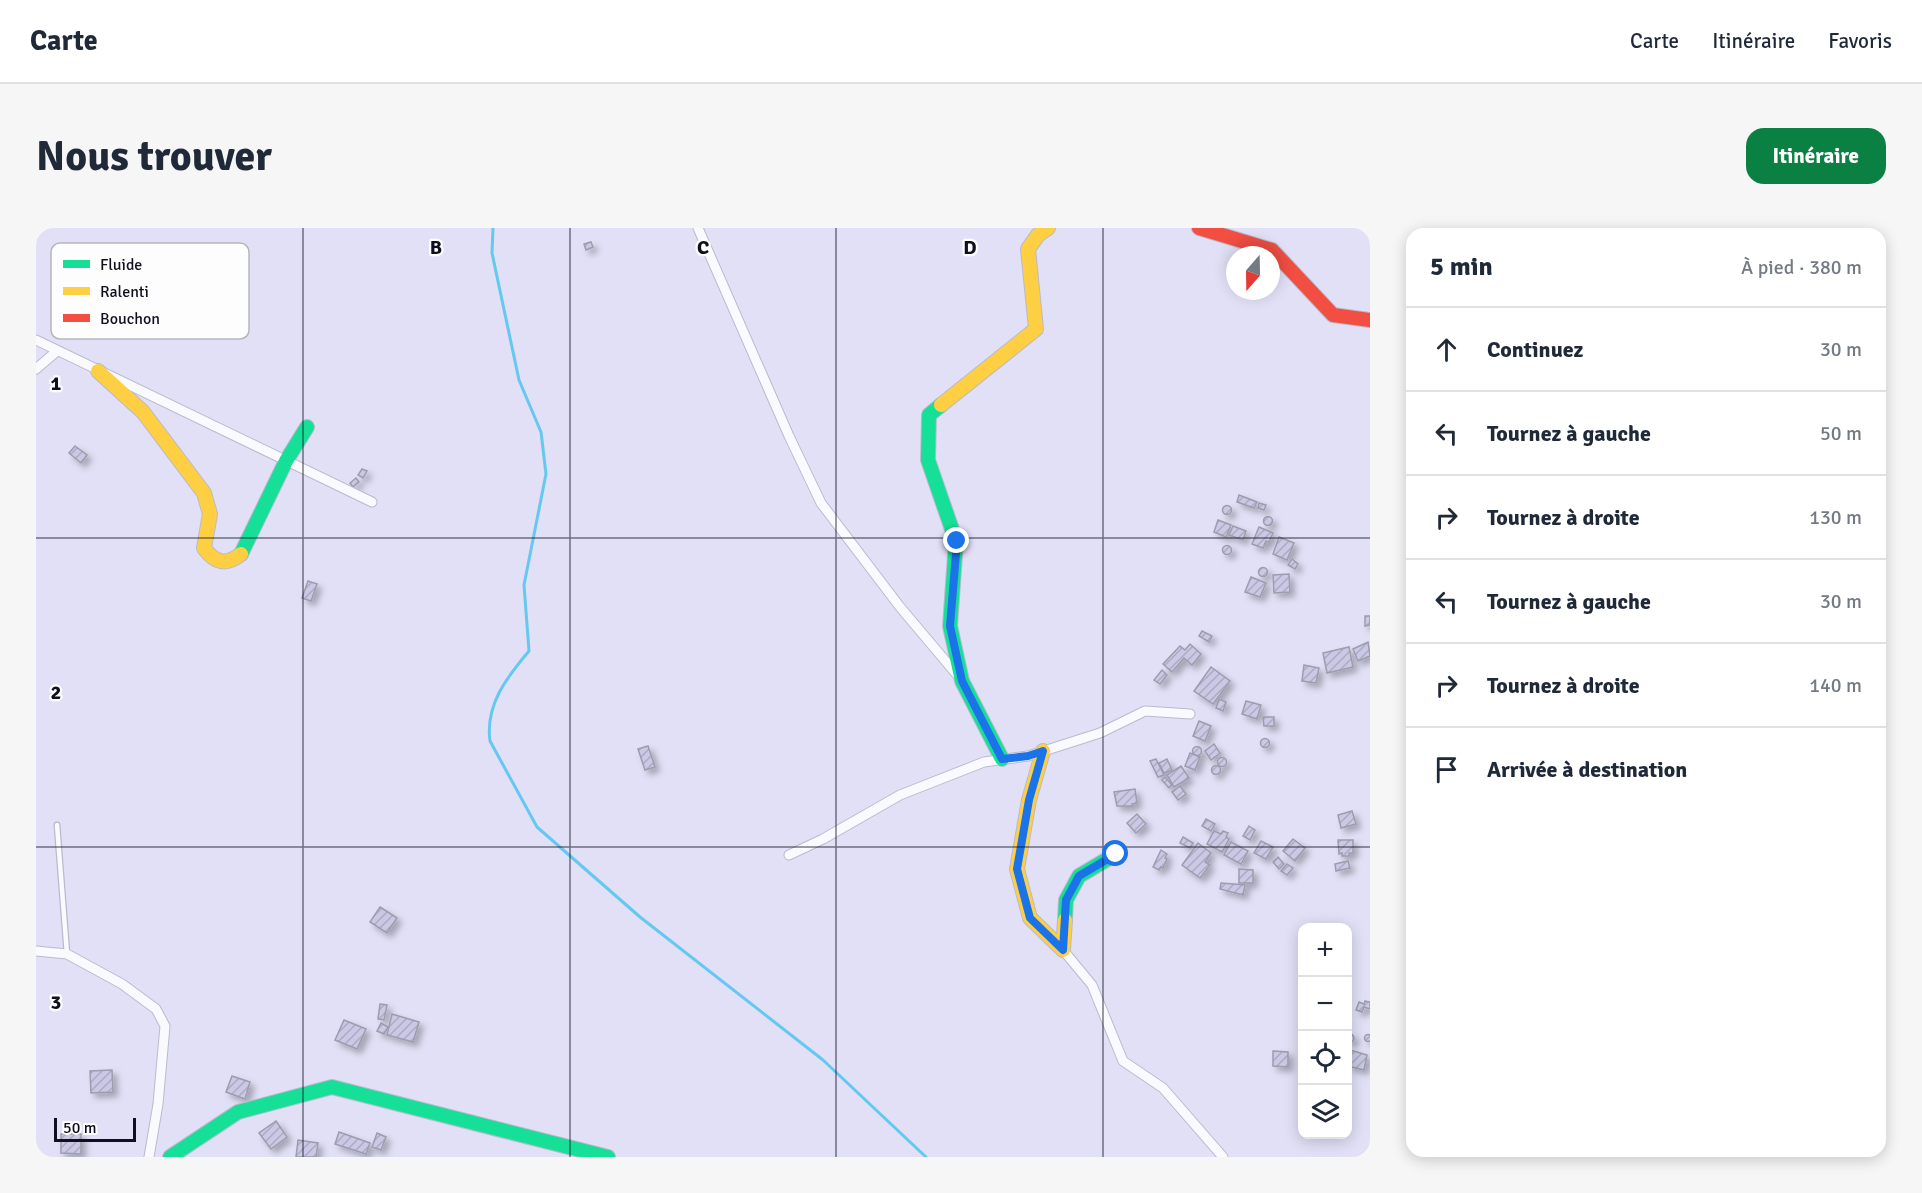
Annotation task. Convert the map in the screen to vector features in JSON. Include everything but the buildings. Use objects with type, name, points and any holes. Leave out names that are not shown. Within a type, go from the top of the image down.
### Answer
[{"type":"street","points":[[698,228],[789,436],[821,503],[900,607],[962,681],[1002,759]]},
{"type":"street","points":[[962,681],[950,626],[957,541],[928,460],[929,415],[1036,329],[1028,249],[1038,235],[1048,228]]},
{"type":"street","points":[[1200,228],[1272,250],[1333,315],[1370,320]]},
{"type":"street","points":[[36,340],[372,502]]},
{"type":"street","points":[[36,369],[57,351]]},
{"type":"street","points":[[98,371],[143,412],[204,493],[210,513],[204,548],[214,560],[224,563],[234,560],[241,554],[286,461],[307,427]]},
{"type":"street","points":[[789,855],[824,839],[900,795],[984,762],[1028,756],[1100,733],[1145,711],[1190,714]]},
{"type":"street","points":[[1043,751],[1029,800],[1017,869],[1030,918],[1063,950],[1092,985],[1123,1060],[1163,1088],[1223,1157]]},
{"type":"street","points":[[1063,950],[1066,900],[1079,876],[1116,854]]},
{"type":"street","points":[[36,951],[67,954],[122,984],[156,1009],[165,1026],[158,1104],[149,1157]]},
{"type":"street","points":[[170,1157],[238,1112],[332,1087],[608,1157]]},
{"type":"lane","points":[[57,825],[67,954]]},
{"type":"waterway","points":[[493,228],[492,253],[519,380],[541,432],[546,474],[524,585],[529,651],[499,692],[491,715],[490,741],[537,827],[640,917],[823,1060],[926,1157]]},
{"type":"traffic: fast","points":[[941,405],[929,415],[928,460],[956,541],[950,626],[962,681],[1002,759]]},
{"type":"traffic: fast","points":[[241,554],[286,461],[307,427]]},
{"type":"traffic: fast","points":[[1065,920],[1066,900],[1079,876],[1116,854]]},
{"type":"traffic: fast","points":[[170,1157],[238,1112],[332,1087],[608,1157]]},
{"type":"traffic: slow","points":[[941,405],[1036,329],[1028,249],[1038,235],[1048,228]]},
{"type":"traffic: slow","points":[[98,371],[143,412],[204,493],[210,514],[204,548],[212,557],[221,561],[236,558],[241,554]]},
{"type":"traffic: slow","points":[[1043,751],[1029,800],[1017,869],[1030,918],[1063,950],[1065,920]]},
{"type":"traffic: jam","points":[[1199,228],[1272,250],[1333,315],[1370,320]]},
{"type":"route","points":[[957,541],[950,626],[962,681],[1002,759],[1028,756],[1043,751],[1029,800],[1017,869],[1030,918],[1063,950],[1066,900],[1079,876],[1116,854]]}]
